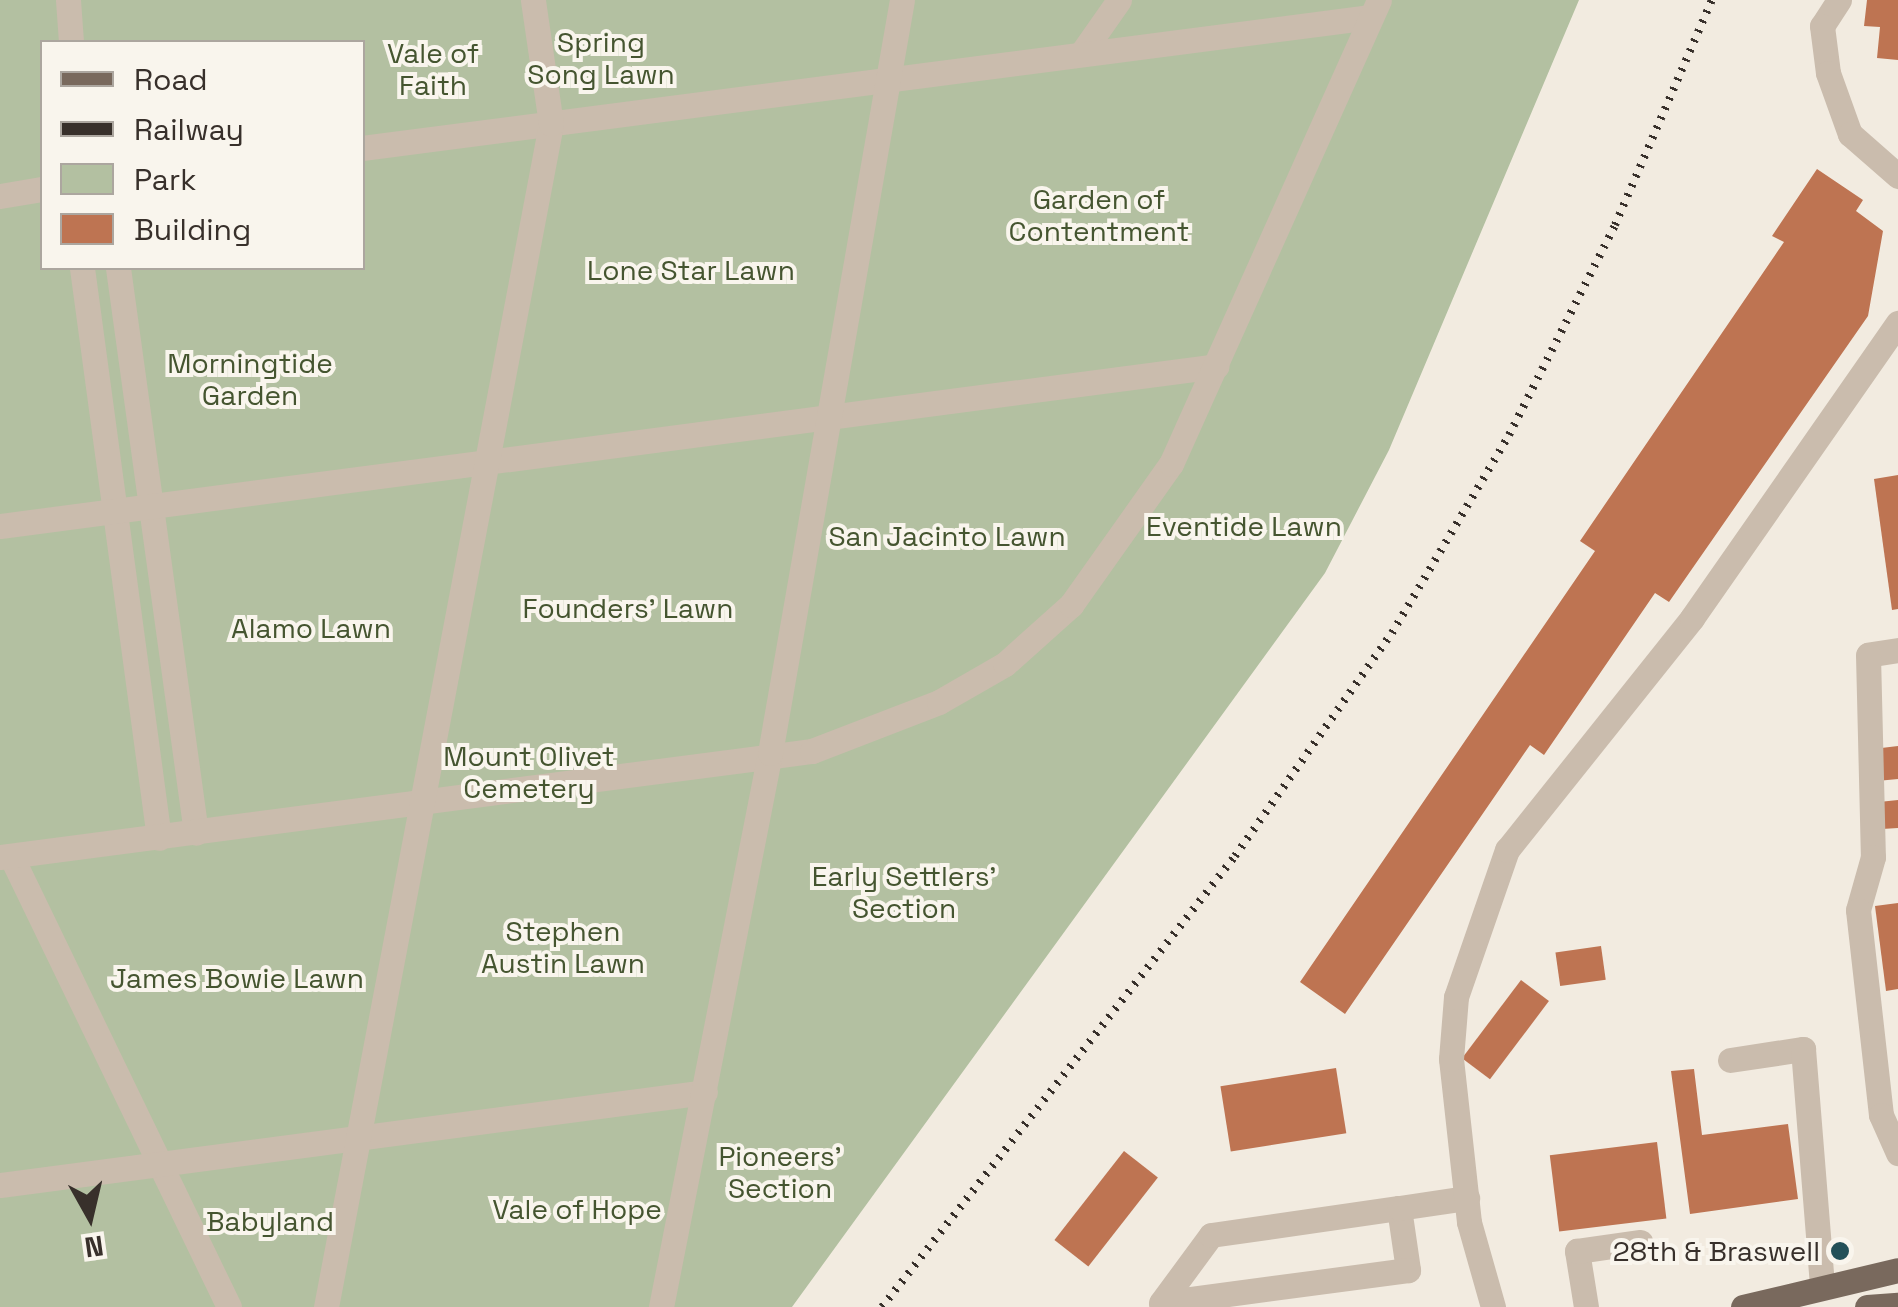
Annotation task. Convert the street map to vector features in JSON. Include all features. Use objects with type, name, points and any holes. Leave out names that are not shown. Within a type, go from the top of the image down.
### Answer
[{"type":"main road","points":[[1743,1307],[1822,1284],[1898,1270]]},
{"type":"main road","points":[[1868,1307],[1898,1305]]},
{"type":"lane","points":[[68,0],[70,40]]},
{"type":"lane","points":[[326,1307],[421,803],[492,462],[551,124],[533,0]]},
{"type":"lane","points":[[661,1307],[770,752],[902,0]]},
{"type":"lane","points":[[1084,50],[1120,0]]},
{"type":"lane","points":[[1839,0],[1822,26],[1828,73],[1850,134],[1898,176]]},
{"type":"lane","points":[[365,148],[889,79],[1375,9]]},
{"type":"lane","points":[[229,1307],[6,856],[421,803],[862,737],[1005,664],[1131,532],[1217,366],[1375,9]]},
{"type":"lane","points":[[0,196],[40,189]]},
{"type":"lane","points":[[82,270],[159,838]]},
{"type":"lane","points":[[118,270],[196,833]]},
{"type":"lane","points":[[1493,1307],[1466,1198],[1451,1058],[1456,997],[1507,850],[1692,618],[1898,323]]},
{"type":"lane","points":[[0,526],[1217,366]]},
{"type":"lane","points":[[1898,650],[1868,655],[1873,857],[1858,910],[1882,1115],[1898,1153]]},
{"type":"lane","points":[[1730,1060],[1803,1049],[1822,1284]]},
{"type":"lane","points":[[0,1185],[704,1092]]},
{"type":"lane","points":[[1400,1208],[1408,1270],[1162,1302],[1211,1235],[1466,1198]]},
{"type":"lane","points":[[1586,1307],[1577,1250],[1640,1242]]},
{"type":"green space","name":"Mount Olivet Cemetery","points":[[0,0],[1579,0],[1389,450],[1325,573],[792,1307],[0,1307]]},
{"type":"building","points":[[1867,0],[1898,0],[1898,60],[1877,58],[1880,27],[1864,26]]},
{"type":"building","points":[[1817,169],[1863,200],[1856,211],[1883,231],[1868,316],[1669,602],[1655,593],[1544,755],[1530,745],[1345,1014],[1300,982],[1595,551],[1580,541],[1784,242],[1772,236]]},
{"type":"building","points":[[1898,475],[1898,609],[1892,610],[1874,479]]},
{"type":"building","points":[[1898,746],[1898,779],[1877,781],[1873,749]]},
{"type":"building","points":[[1898,800],[1898,828],[1882,829],[1879,802]]},
{"type":"building","points":[[1898,903],[1898,989],[1886,991],[1875,906]]},
{"type":"building","points":[[1601,946],[1606,980],[1560,986],[1555,952]]},
{"type":"building","points":[[1521,980],[1549,1001],[1490,1079],[1462,1058]]},
{"type":"building","points":[[1336,1068],[1346,1133],[1231,1151],[1220,1086]]},
{"type":"building","points":[[1694,1069],[1702,1135],[1788,1124],[1798,1199],[1690,1214],[1671,1071]]},
{"type":"building","points":[[1657,1142],[1666,1218],[1559,1232],[1550,1155]]},
{"type":"building","points":[[1124,1151],[1158,1177],[1088,1267],[1054,1240]]},
{"type":"railway","points":[[882,1307],[1235,856],[1392,633],[1509,435],[1615,225],[1712,0]]},
{"type":"place","name":"28th & Braswell","points":[[1840,1251]]},
{"type":"park label","name":"Spring Song Lawn","points":[[601,58]]},
{"type":"park label","name":"Vale of Faith","points":[[433,69]]},
{"type":"park label","name":"Garden of Contentment","points":[[1099,215]]},
{"type":"park label","name":"Lone Star Lawn","points":[[691,270]]},
{"type":"park label","name":"Morningtide Garden","points":[[250,379]]},
{"type":"park label","name":"Eventide Lawn","points":[[1244,526]]},
{"type":"park label","name":"San Jacinto Lawn","points":[[947,536]]},
{"type":"park label","name":"Founders’ Lawn","points":[[628,608]]},
{"type":"park label","name":"Alamo Lawn","points":[[311,628]]},
{"type":"park label","name":"Early Settlers’ Section","points":[[904,892]]},
{"type":"park label","name":"Stephen Austin Lawn","points":[[563,947]]},
{"type":"park label","name":"James Bowie Lawn","points":[[237,978]]},
{"type":"park label","name":"Pioneers’ Section","points":[[780,1172]]},
{"type":"park label","name":"Vale of Hope","points":[[577,1209]]},
{"type":"park label","name":"Babyland","points":[[270,1221]]}]
